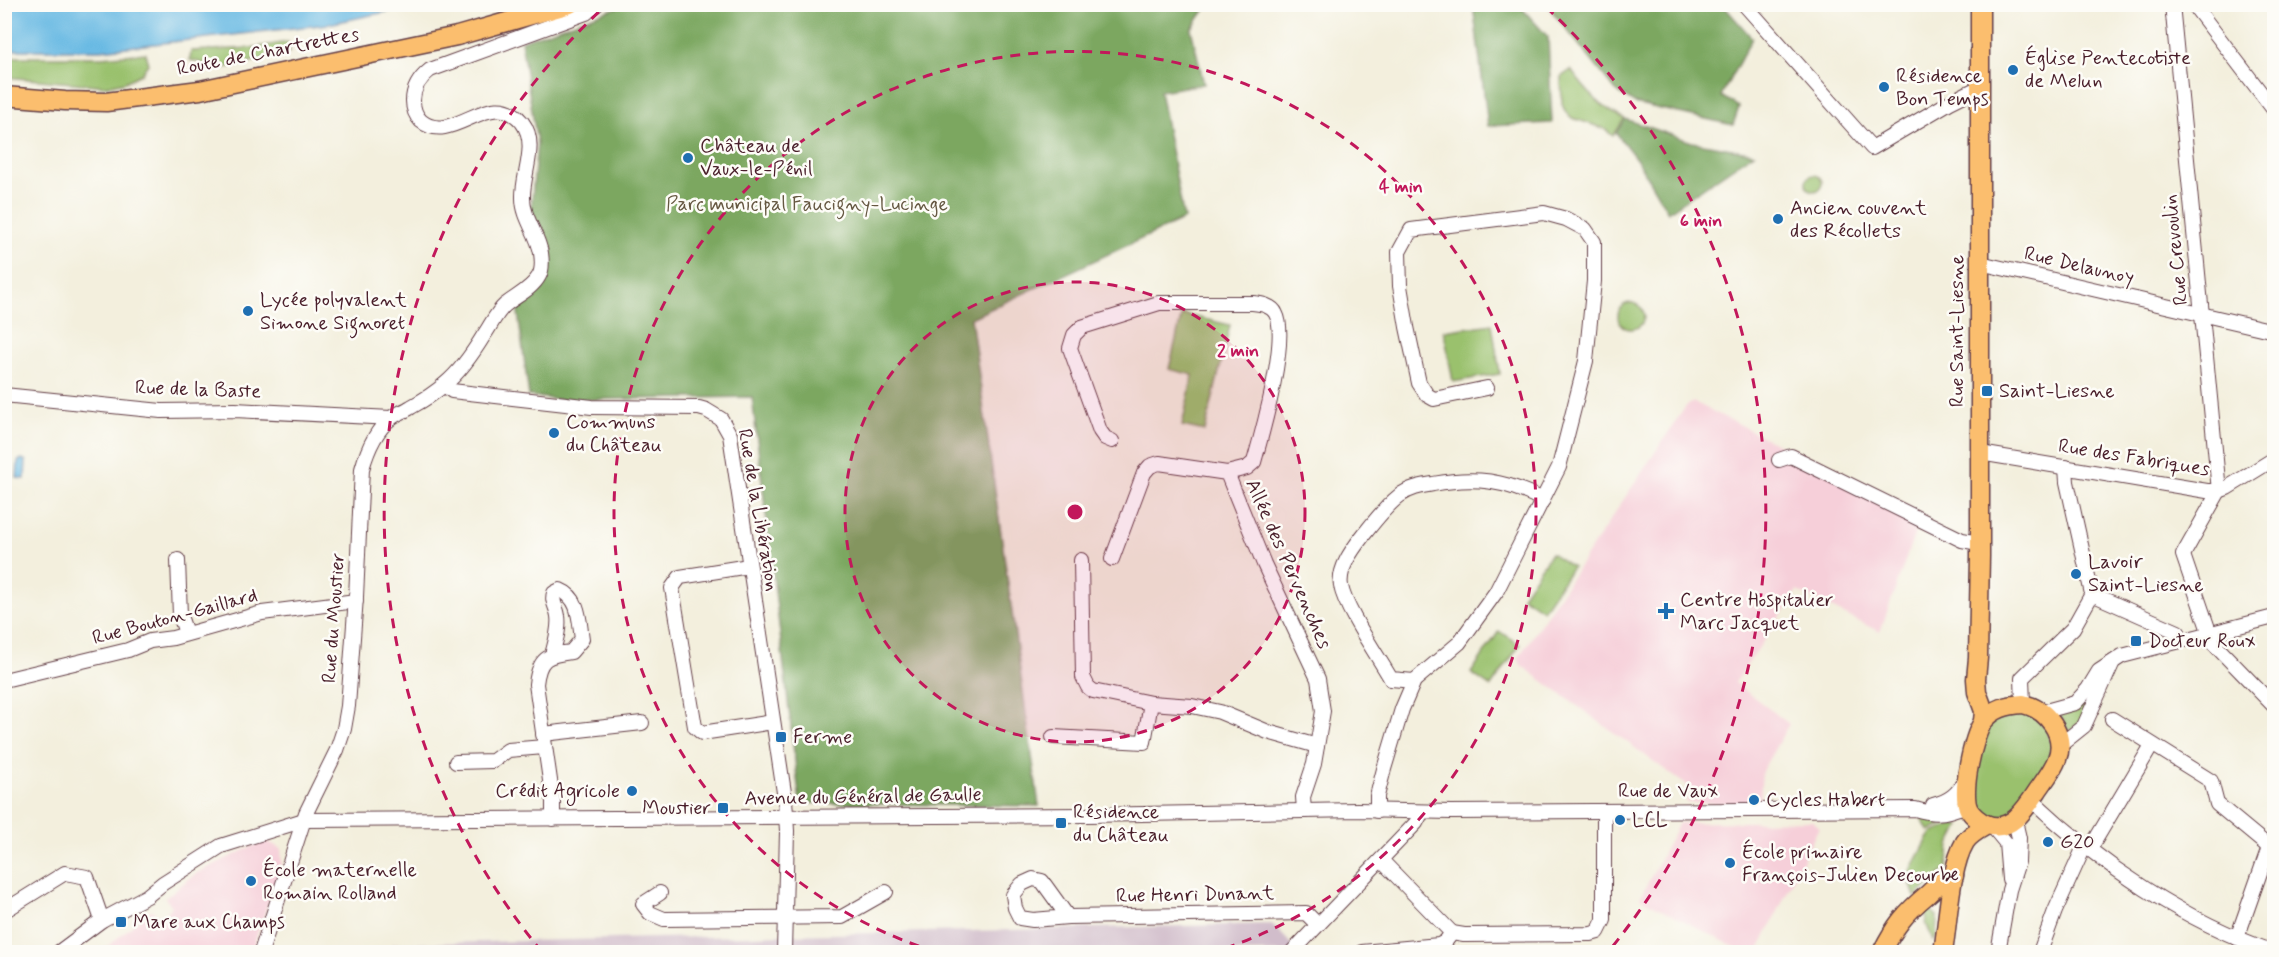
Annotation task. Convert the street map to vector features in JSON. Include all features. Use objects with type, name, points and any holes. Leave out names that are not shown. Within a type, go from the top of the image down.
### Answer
[{"type":"main road","name":"Route de Chartrettes","points":[[4,96],[87,102],[163,96],[473,32],[570,4]]},
{"type":"main road","name":"Rue Saint-Liesne","points":[[1980,4],[1980,453],[1976,686],[1984,711],[1983,721]]},
{"type":"main road","name":"Rue Saint-Liesne","points":[[1978,658],[1988,690],[1997,699],[2016,704]]},
{"type":"main road","points":[[1943,952],[1954,876],[1954,850],[1969,810],[1965,795],[1977,734],[1983,721],[1999,708],[2016,704],[2042,712],[2052,723],[2060,746],[2058,758],[2030,806],[2005,825],[1990,826],[1966,840],[1954,876]]},
{"type":"main road","points":[[1969,810],[1990,826]]},
{"type":"main road","points":[[1881,952],[1898,923],[1945,878],[1954,876]]},
{"type":"main road","points":[[1918,903],[1950,908]]},
{"type":"street","points":[[391,418],[421,402],[444,385],[464,365],[499,312],[536,281],[541,273],[541,253],[525,212],[523,199],[529,143],[523,123],[510,113],[493,110],[446,128],[429,126],[422,122],[415,110],[414,96],[417,84],[430,70],[586,13],[597,4]]},
{"type":"street","points":[[1744,4],[1872,148],[1980,87]]},
{"type":"street","name":"Rue Crevoulin","points":[[2172,4],[2219,491]]},
{"type":"street","points":[[2193,4],[2274,110]]},
{"type":"street","points":[[1377,811],[1377,796],[1384,769],[1402,709],[1414,681],[1459,643],[1496,592],[1558,467],[1586,361],[1594,281],[1594,242],[1585,229],[1566,219],[1544,213],[1411,230],[1399,252],[1400,286],[1419,383],[1427,395],[1434,399],[1487,388]]},
{"type":"street","name":"Rue Delaunoy","points":[[1980,263],[2274,331]]},
{"type":"street","points":[[1112,441],[1105,438],[1100,431],[1070,348],[1074,335],[1082,327],[1159,303],[1266,305],[1276,312],[1280,327],[1272,396],[1254,462],[1247,468],[1227,473]]},
{"type":"street","name":"Rue de la Libération","points":[[444,385],[452,391],[592,408],[699,408],[718,416],[725,424],[730,435],[786,817],[784,952]]},
{"type":"street","name":"Rue de la Baste","points":[[4,395],[161,411],[235,410],[391,418]]},
{"type":"street","name":"Rue du Moustier","points":[[261,952],[304,820],[337,750],[344,729],[348,706],[356,601],[362,469],[375,437],[391,418]]},
{"type":"street","name":"Rue des Fabriques","points":[[1980,453],[2207,491],[2219,491],[2274,459]]},
{"type":"street","points":[[1779,460],[1791,456],[1962,540],[1979,543]]},
{"type":"street","name":"Allée des Pervenches","points":[[1112,559],[1144,473],[1150,466],[1160,463],[1227,473],[1264,564],[1318,680],[1323,711],[1314,764],[1303,797],[1304,811]]},
{"type":"street","points":[[2016,704],[2022,678],[2073,628],[2092,594],[2067,482],[2066,467]]},
{"type":"street","points":[[1414,681],[1391,679],[1347,604],[1341,586],[1341,573],[1352,550],[1373,523],[1399,496],[1414,488],[1459,479],[1479,479],[1523,490],[1543,500]]},
{"type":"street","points":[[2219,491],[2183,555],[2213,643],[2274,706]]},
{"type":"street","points":[[178,560],[180,616],[186,633]]},
{"type":"street","points":[[1081,560],[1083,677],[1088,687],[1098,693],[1220,712],[1268,732],[1317,746]]},
{"type":"street","points":[[749,566],[680,577],[672,588],[695,727],[702,733],[773,722]]},
{"type":"street","points":[[2092,594],[2178,632],[2182,640]]},
{"type":"street","name":"Rue Bouton-Gaillard","points":[[4,680],[128,650],[150,642],[173,638],[262,613],[356,601]]},
{"type":"street","points":[[2042,712],[2075,703],[2088,689],[2099,671],[2122,656],[2274,617]]},
{"type":"street","points":[[552,655],[541,665],[536,684],[554,801],[553,819]]},
{"type":"street","points":[[2060,746],[2084,726],[2114,661]]},
{"type":"street","points":[[1053,737],[1144,742],[1151,703]]},
{"type":"street","points":[[2112,719],[2211,781],[2217,804],[2272,846],[2237,938]]},
{"type":"street","points":[[456,762],[493,761],[508,750],[642,723]]},
{"type":"street","points":[[2042,951],[2055,911],[2088,847],[2152,745]]},
{"type":"street","name":"Rue de Vaux","points":[[1422,812],[1915,809],[1949,801],[1956,795],[1967,778]]},
{"type":"street","points":[[1998,952],[2010,886],[2018,862],[2019,838],[2016,825],[2030,806],[2088,847],[2098,857],[2155,894],[2237,938],[2274,952]]},
{"type":"street","name":"Rue de Vaux","points":[[1915,809],[1924,812],[1948,811],[1961,807],[1969,810]]},
{"type":"street","name":"Avenue du Général de Gaulle","points":[[59,952],[102,920],[147,896],[163,883],[221,846],[304,820],[1088,815],[1304,811],[1422,812]]},
{"type":"street","points":[[1381,860],[1452,933],[1464,935],[1591,934],[1598,932],[1604,920],[1604,811]]},
{"type":"street","points":[[1292,952],[1416,823],[1422,812]]},
{"type":"street","points":[[1990,826],[2006,843],[2010,886]]},
{"type":"street","points":[[4,911],[65,873],[87,877],[102,920]]},
{"type":"street","points":[[660,893],[643,904],[650,913],[664,920],[842,917],[886,892]]},
{"type":"street","name":"Rue Henri Dunant","points":[[1068,917],[1306,913],[1318,925]]},
{"type":"street","points":[[1362,952],[1439,945],[1445,942],[1452,933]]},
{"type":"shaded area","name":"Centre Hospitalier Marc Jacquet","points":[[1694,402],[1921,516],[1880,632],[1797,591],[1735,683],[1789,724],[1762,771],[1760,803],[1686,803],[1686,785],[1521,665],[1518,658],[1686,406]]},
{"type":"shaded area","name":"École primaire François-Julien Decourbe","points":[[1813,821],[1819,827],[1758,952],[1744,952],[1640,898],[1679,823]]},
{"type":"shaded area","points":[[261,842],[269,842],[281,849],[282,864],[251,952],[101,952],[151,910],[162,918],[172,906],[165,898],[195,874]]},
{"type":"shaded area","points":[[1272,924],[1299,952],[389,952],[392,944]]},
{"type":"green space","name":"Parc municipal Faucigny-Lucinge","points":[[627,4],[1208,5],[1191,29],[1204,84],[1160,91],[1184,219],[971,318],[1039,806],[800,803],[752,397],[561,400],[529,396],[517,305],[545,275],[531,210],[537,143],[521,41]]},
{"type":"green space","points":[[1473,5],[1519,5],[1548,37],[1552,123],[1488,126]]},
{"type":"green space","points":[[1547,5],[1723,5],[1752,38],[1721,96],[1739,107],[1733,125],[1634,103],[1616,91]]},
{"type":"green space","points":[[288,42],[290,52],[235,66],[221,68],[190,60],[191,51],[250,48]]},
{"type":"green space","points":[[146,53],[148,64],[141,74],[125,82],[107,86],[5,77],[5,57],[101,57]]},
{"type":"green space","points":[[1571,70],[1595,98],[1609,110],[1625,119],[1613,136],[1603,128],[1572,118],[1565,111],[1562,104],[1561,77]]},
{"type":"green space","points":[[1625,119],[1692,142],[1754,153],[1668,212],[1637,160],[1616,133]]},
{"type":"green space","points":[[1814,175],[1822,183],[1814,191],[1806,183]]},
{"type":"green space","points":[[1631,303],[1640,307],[1644,316],[1640,325],[1631,329],[1622,325],[1618,316],[1622,307]]},
{"type":"green space","points":[[1182,314],[1230,325],[1205,431],[1182,426],[1193,375],[1169,369]]},
{"type":"green space","points":[[1492,324],[1500,374],[1453,382],[1444,331]]},
{"type":"green space","points":[[1551,553],[1572,567],[1543,610],[1522,596]]},
{"type":"green space","points":[[1499,631],[1520,645],[1491,687],[1471,673]]},
{"type":"green space","points":[[2094,688],[2082,720],[2068,734],[2058,713]]},
{"type":"green space","points":[[2020,712],[2036,718],[2046,728],[2052,745],[2047,764],[2013,813],[1994,819],[1978,812],[1971,791],[1982,737],[1993,719]]},
{"type":"green space","points":[[1924,818],[1948,818],[1950,820],[1929,831],[1922,820]]},
{"type":"green space","points":[[1954,824],[1960,826],[1950,845],[1947,869],[1915,897],[1908,876],[1932,833]]},
{"type":"green space","points":[[1922,910],[1932,911],[1937,916],[1936,938],[1933,940],[1926,923],[1927,919]]},
{"type":"water","points":[[5,4],[419,5],[329,24],[101,50],[5,50]]},
{"type":"water","points":[[22,459],[26,461],[25,479],[17,478],[18,461]]},
{"type":"place","name":"Église Pentecotiste de Melun","points":[[2013,70]]},
{"type":"place","name":"Résidence Bon Temps","points":[[1884,87]]},
{"type":"place","name":"Château de Vaux-le-Pénil","points":[[688,158]]},
{"type":"place","name":"Ancien couvent des Récollets","points":[[1778,219]]},
{"type":"place","name":"Lycée polyvalent Simone Signoret","points":[[248,311]]},
{"type":"place","name":"Saint-Liesne","points":[[1987,391]]},
{"type":"place","name":"Communs du Château","points":[[554,433]]},
{"type":"place","name":"Lavoir Saint-Liesne","points":[[2076,574]]},
{"type":"place","name":"Centre Hospitalier Marc Jacquet","points":[[1666,611]]},
{"type":"place","name":"Docteur Roux","points":[[2136,641]]},
{"type":"place","name":"Ferme","points":[[781,737]]},
{"type":"place","name":"Crédit Agricole","points":[[632,791]]},
{"type":"place","name":"Cycles Habert","points":[[1754,800]]},
{"type":"place","name":"Moustier","points":[[723,808]]},
{"type":"place","name":"LCL","points":[[1620,820]]},
{"type":"place","name":"Résidence du Château","points":[[1061,823]]},
{"type":"place","name":"G20","points":[[2048,842]]},
{"type":"place","name":"École primaire François-Julien Decourbe","points":[[1730,863]]},
{"type":"place","name":"École maternelle Romain Rolland","points":[[251,881]]},
{"type":"place","name":"Mare aux Champs","points":[[121,922]]}]
